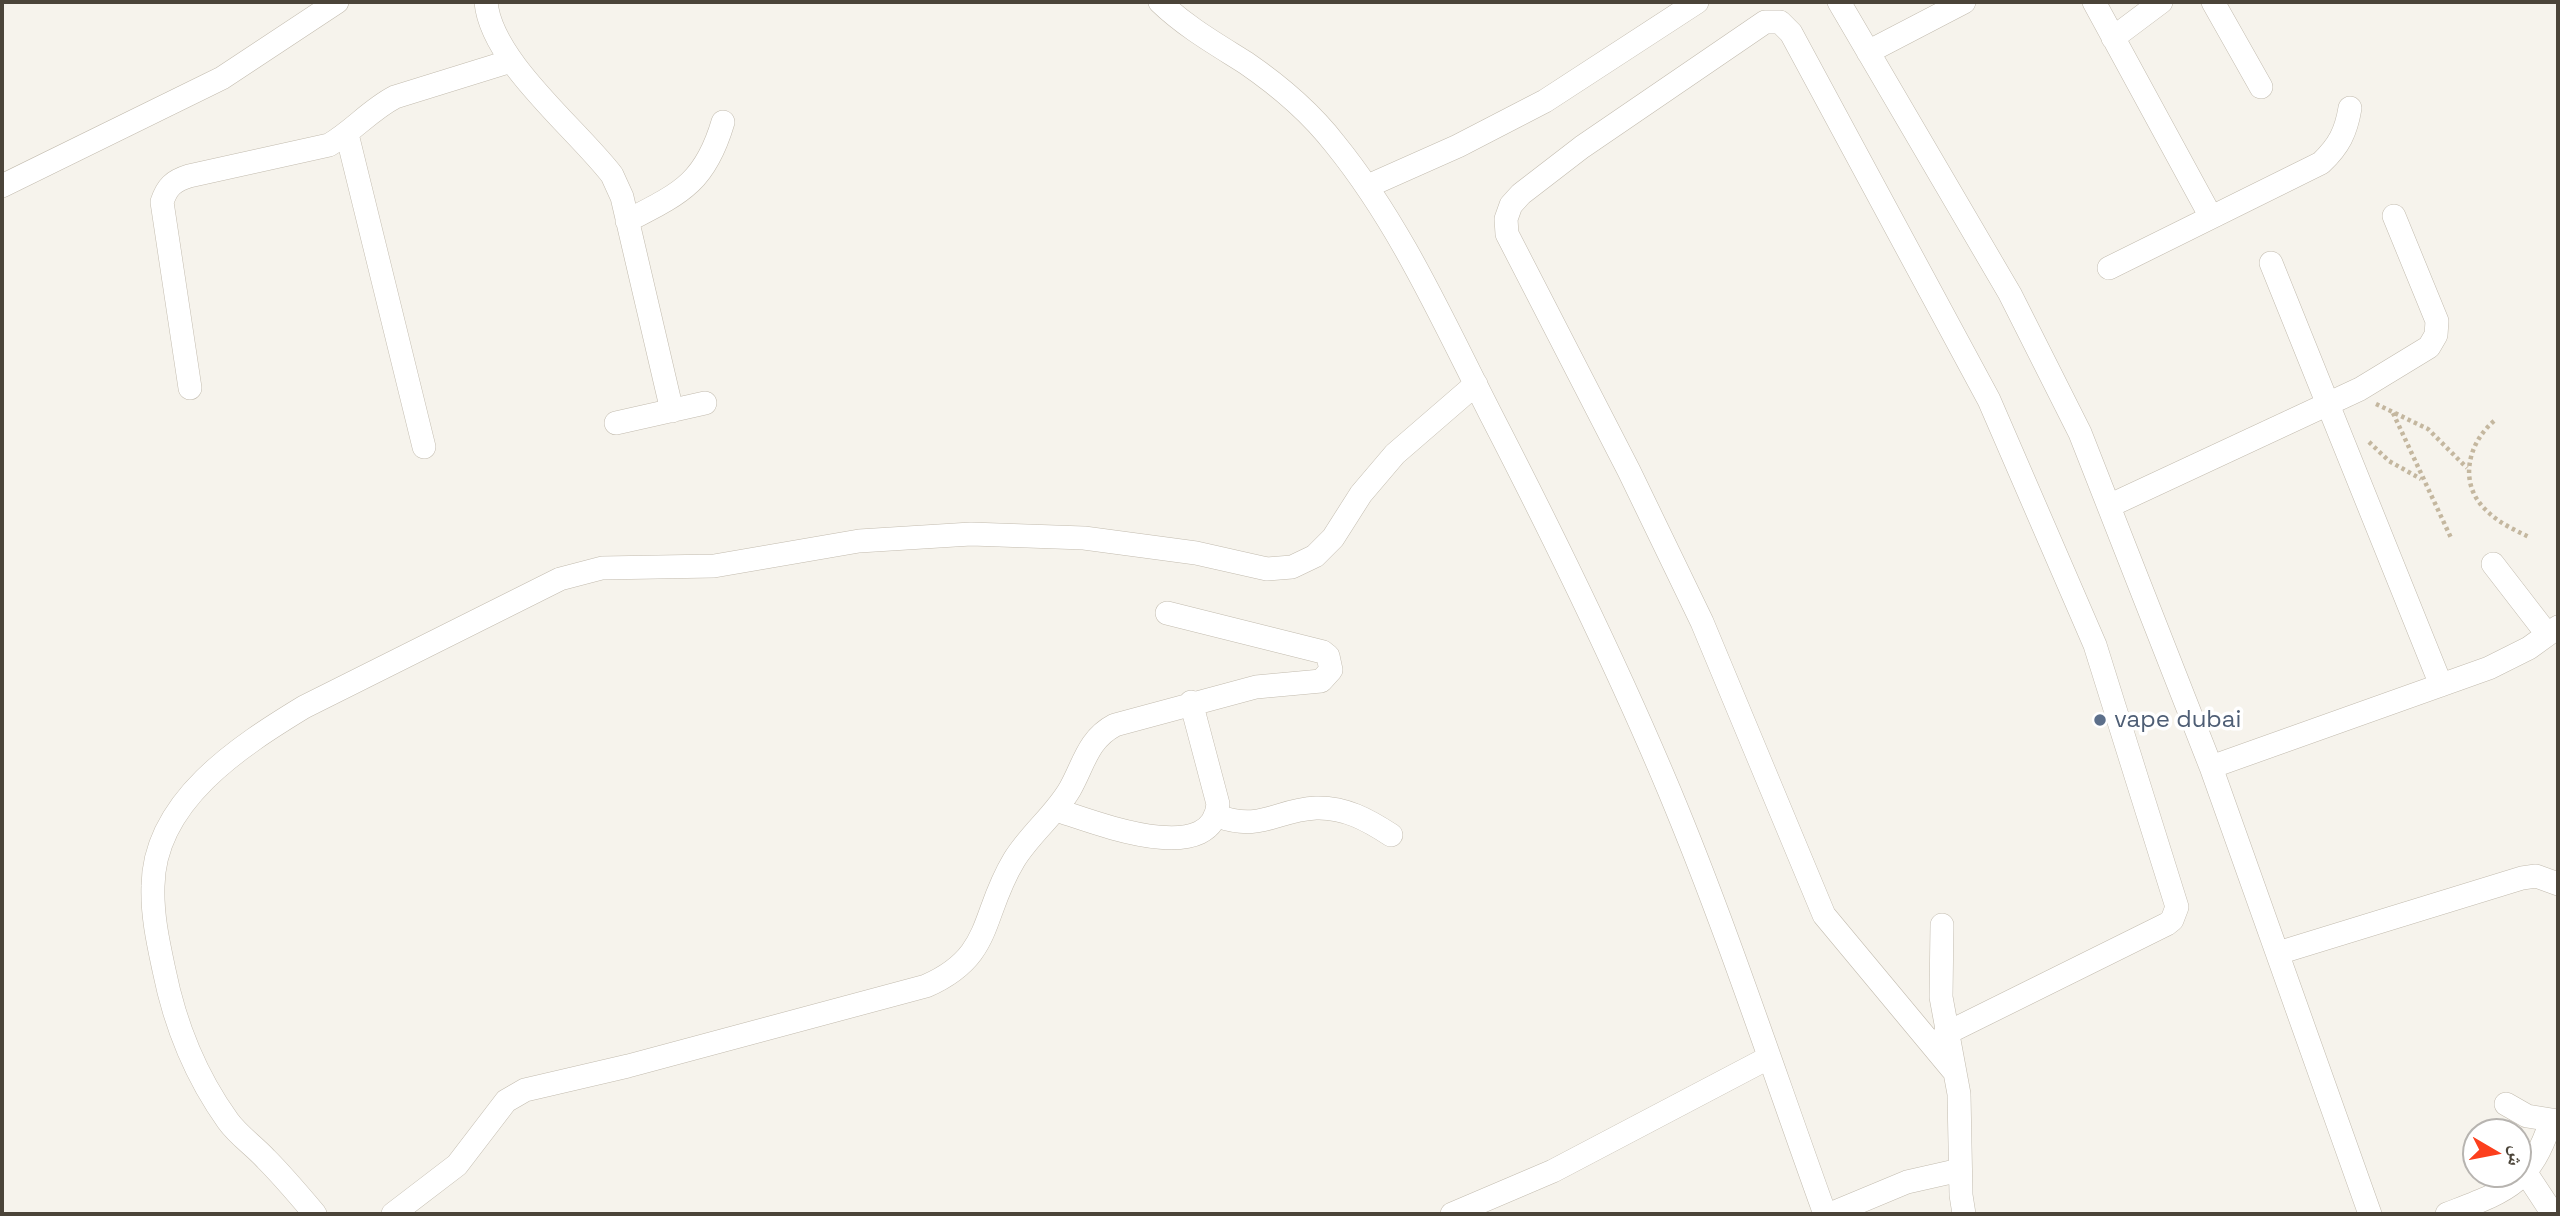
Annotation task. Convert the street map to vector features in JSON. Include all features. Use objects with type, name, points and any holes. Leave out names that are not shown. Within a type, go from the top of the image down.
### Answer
[{"type":"street","points":[[2,186],[222,78],[337,2]]},
{"type":"street","points":[[485,2],[495,36],[511,61],[612,175],[622,197],[672,411]]},
{"type":"street","points":[[1160,2],[1200,35],[1248,65],[1293,100],[1333,141],[1368,186],[1422,281],[1612,659],[1670,792],[1723,926],[1768,1058],[1828,1214],[1907,1182],[1960,1170]]},
{"type":"street","points":[[1368,186],[1458,146],[1545,100],[1696,2]]},
{"type":"street","points":[[1839,2],[2010,294],[2080,433],[2111,505],[2211,767],[2370,1214]]},
{"type":"street","points":[[1868,52],[1964,2]]},
{"type":"street","points":[[2094,2],[2211,217]]},
{"type":"street","points":[[2113,38],[2161,2]]},
{"type":"street","points":[[2213,2],[2261,87]]},
{"type":"street","points":[[1945,1034],[2167,924],[2172,920],[2177,907],[2095,645],[1989,400],[1791,33],[1780,22],[1765,22],[1582,146],[1521,194],[1511,205],[1506,219],[1507,234],[1629,471],[1702,622],[1824,915],[1952,1069]]},
{"type":"street","points":[[190,388],[162,202],[166,190],[176,180],[308,152],[329,145],[347,134],[377,106],[395,97],[511,61]]},
{"type":"street","points":[[2109,268],[2321,163],[2336,148],[2346,130],[2350,108]]},
{"type":"street","points":[[627,221],[668,200],[695,180],[714,154],[723,122]]},
{"type":"street","points":[[347,134],[424,447]]},
{"type":"street","points":[[2111,505],[2327,402],[2360,389],[2429,347],[2436,335],[2437,321],[2394,216]]},
{"type":"street","points":[[2271,262],[2441,685]]},
{"type":"street","points":[[315,1214],[230,1124],[205,1086],[183,1039],[169,992],[155,925],[153,883],[162,843],[181,806],[209,775],[249,742],[304,707],[560,579],[602,568],[714,566],[859,541],[971,534],[1084,538],[1196,554],[1267,569],[1292,566],[1314,556],[1324,547],[1361,494],[1395,454],[1476,384]]},
{"type":"street","points":[[616,423],[705,403]]},
{"type":"street","points":[[2211,767],[2510,659],[2553,631],[2493,564]]},
{"type":"street","points":[[393,1214],[457,1165],[506,1101],[525,1090],[628,1066],[926,986],[952,975],[972,955],[1014,861],[1035,831],[1056,810],[1069,790],[1090,745],[1101,732],[1191,702],[1256,687],[1321,681],[1327,677],[1331,663],[1323,652],[1167,612]]},
{"type":"street","points":[[1056,810],[1129,832],[1170,838],[1202,833],[1211,826],[1217,816],[1216,793],[1191,702]]},
{"type":"street","points":[[1217,816],[1249,824],[1317,808],[1343,811],[1369,820],[1391,835]]},
{"type":"street","points":[[2278,953],[2522,878],[2536,876],[2558,884]]},
{"type":"street","points":[[1942,925],[1941,985],[1945,1034],[1960,1107],[1960,1170],[1964,1214]]},
{"type":"street","points":[[1452,1214],[1553,1171],[1768,1058]]},
{"type":"street","points":[[2506,1104],[2527,1116],[2555,1121],[2532,1164]]},
{"type":"street","points":[[2532,1182],[2553,1214]]},
{"type":"street","points":[[2447,1214],[2508,1188]]},
{"type":"path","points":[[2360,389],[2371,400],[2393,413],[2428,429],[2468,469]]},
{"type":"path","points":[[2393,413],[2452,540]]},
{"type":"path","points":[[2494,421],[2475,442],[2468,469],[2471,484],[2484,509],[2529,537]]},
{"type":"path","points":[[2361,432],[2373,448],[2389,461],[2422,479]]},
{"type":"place","name":"vape dubai","points":[[2100,720]]}]
